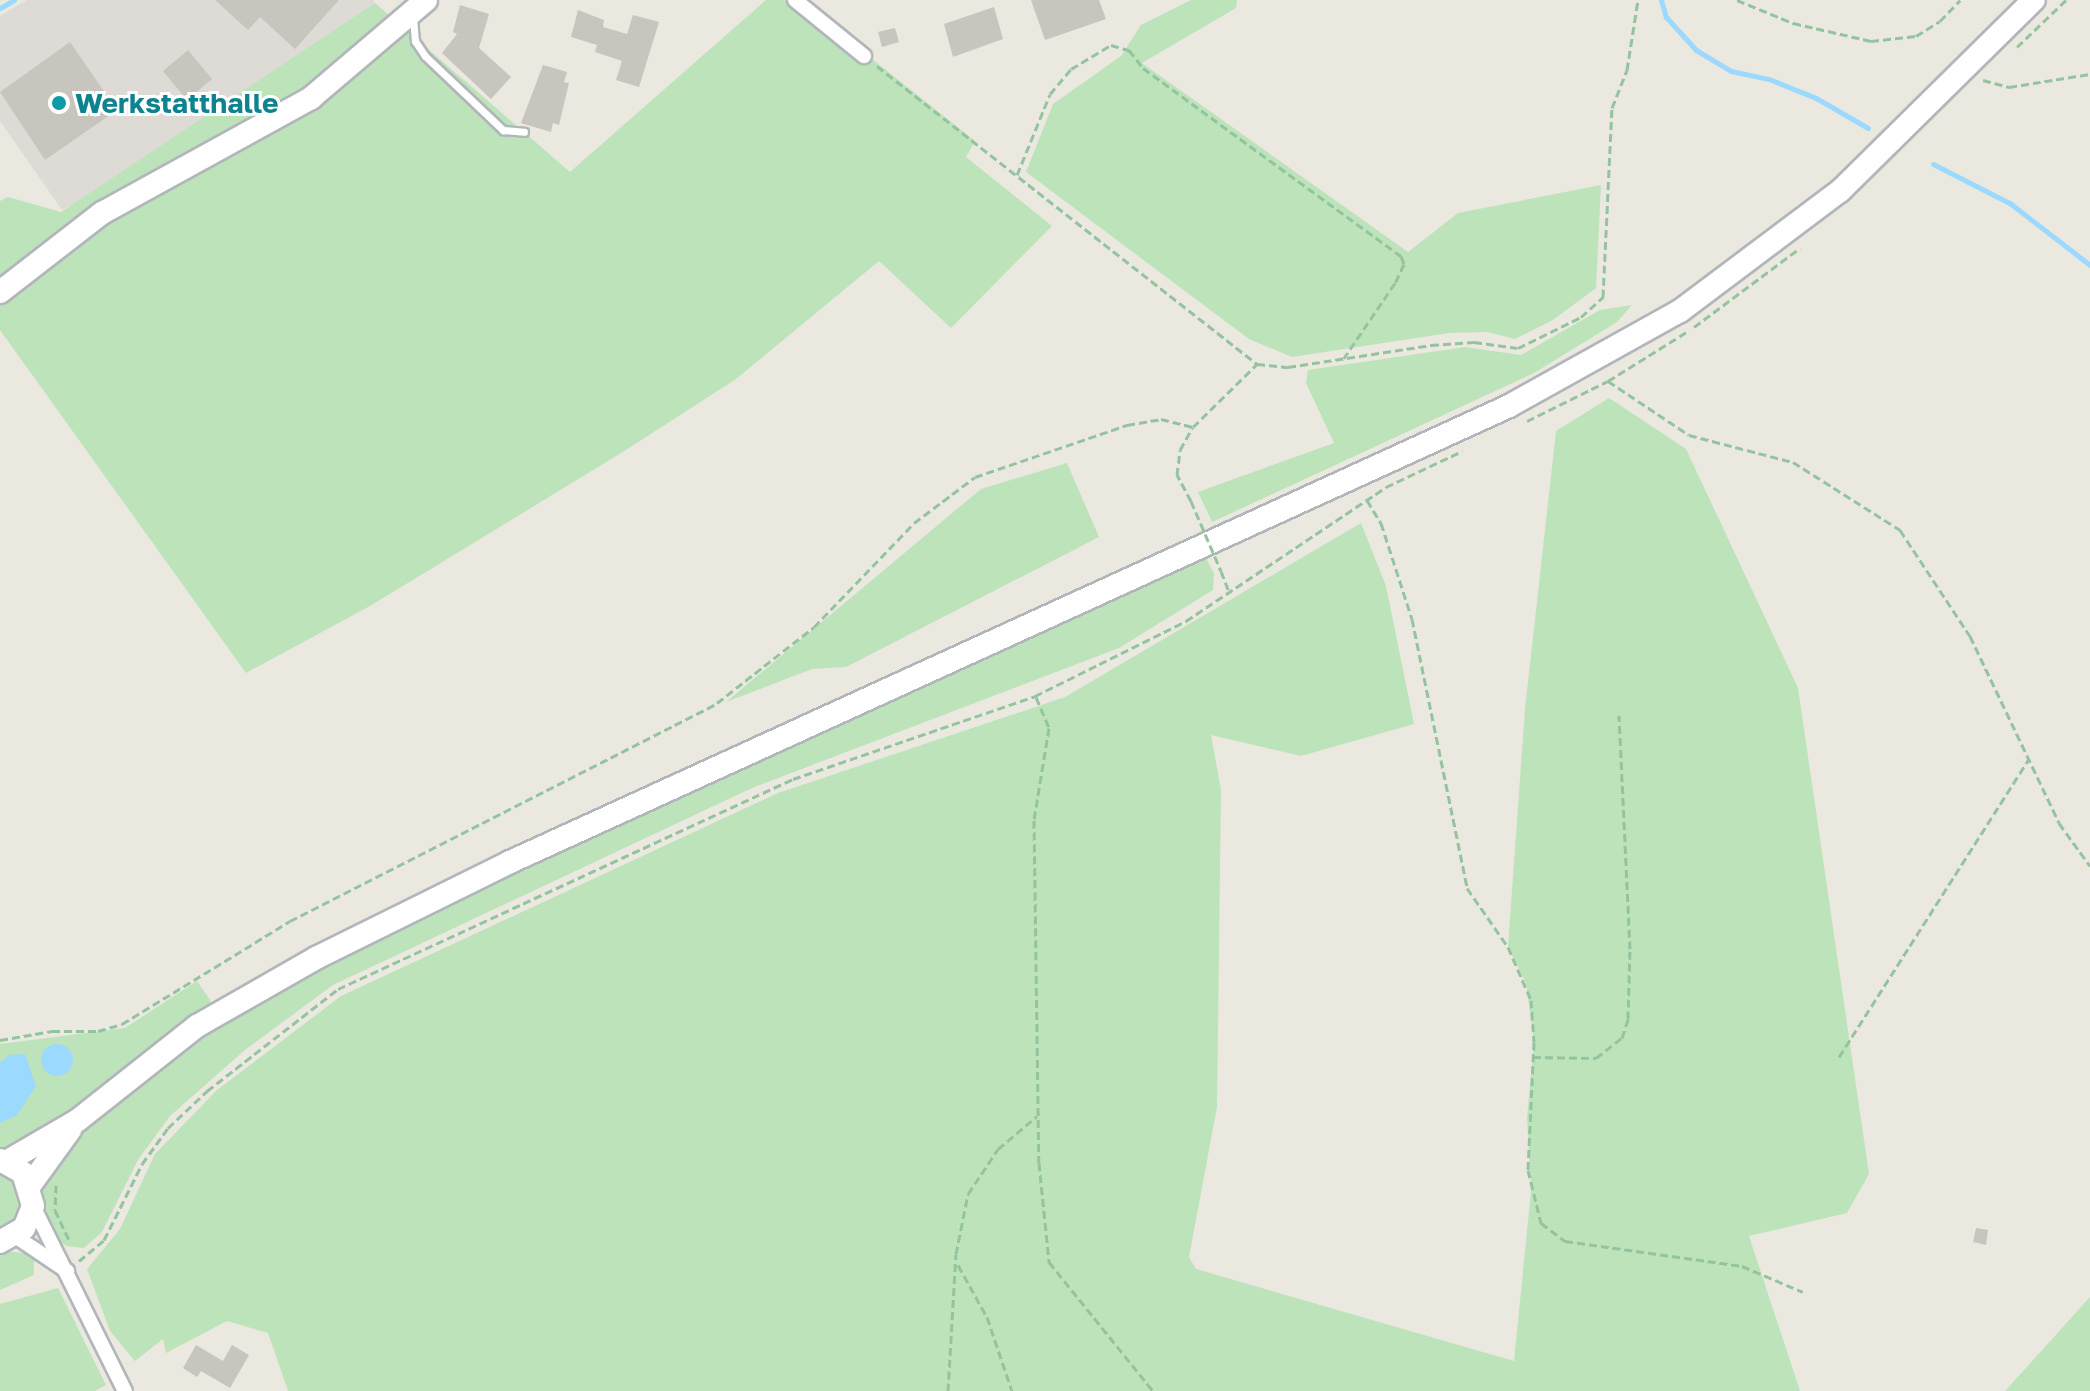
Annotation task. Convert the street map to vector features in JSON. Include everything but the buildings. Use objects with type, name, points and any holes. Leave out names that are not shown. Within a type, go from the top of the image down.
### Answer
[{"type":"main road","points":[[32,1195],[3,1161],[78,1120],[197,1026],[316,958],[510,862],[1509,406],[1680,311],[1840,191],[2034,0]]},
{"type":"main road","points":[[0,292],[102,213],[311,98],[412,4]]},
{"type":"main road","points":[[8,1239],[78,1120]]},
{"type":"street","points":[[795,0],[864,56]]},
{"type":"street","points":[[32,1195],[125,1391]]},
{"type":"street","points":[[8,1239],[67,1271]]},
{"type":"lane","points":[[412,4],[415,41],[425,56],[503,130],[524,132]]},
{"type":"path","points":[[864,56],[1257,364],[1288,367],[1460,343],[1518,348],[1581,317],[1603,297],[1612,108],[1627,70],[1638,0]]},
{"type":"path","points":[[1737,0],[1793,23],[1871,41],[1916,36],[1940,21],[1960,0]]},
{"type":"path","points":[[1017,175],[1050,94],[1071,69],[1111,45],[1129,50],[1143,68],[1401,256],[1404,264],[1395,283],[1343,358]]},
{"type":"path","points":[[1983,80],[2009,87],[2090,74]]},
{"type":"path","points":[[67,1271],[104,1240],[142,1164],[168,1128],[207,1091],[338,989],[793,779],[1035,696],[1208,607],[1229,592],[1177,475],[1180,450],[1193,427],[1257,364]]},
{"type":"path","points":[[1608,381],[1689,435],[1793,462],[1900,530],[1970,636],[2059,823],[2090,866]]},
{"type":"path","points":[[0,1040],[52,1031],[98,1031],[122,1024],[290,921],[717,703],[814,627],[914,523],[975,477],[1127,425],[1161,419],[1193,427]]},
{"type":"path","points":[[1367,500],[1381,523],[1412,619],[1467,888],[1526,983],[1535,1025],[1528,1170],[1541,1223],[1565,1241],[1628,1253],[1742,1266],[1803,1292]]},
{"type":"path","points":[[1035,696],[1049,728],[1034,820],[1038,1115],[1049,1262],[1153,1391]]},
{"type":"path","points":[[1533,1057],[1596,1058],[1622,1038],[1628,1019],[1630,949],[1619,715]]},
{"type":"path","points":[[1839,1057],[2029,759]]},
{"type":"path","points":[[948,1391],[959,1224],[968,1194],[998,1149],[1038,1115]]},
{"type":"path","points":[[958,1265],[987,1317],[1012,1391]]},
{"type":"shaded area","points":[[27,0],[374,0],[375,14],[249,113],[62,210],[0,121],[0,16]]},
{"type":"green space","points":[[766,0],[798,0],[975,141],[966,157],[1052,226],[951,328],[879,261],[736,379],[370,606],[246,673],[0,330],[0,201],[8,197],[61,212],[375,3],[570,172]]},
{"type":"green space","points":[[1191,0],[1237,0],[1236,8],[1142,63],[1408,252],[1458,213],[1601,185],[1596,288],[1553,320],[1515,339],[1487,332],[1449,333],[1292,357],[1249,339],[1026,172],[1053,104],[1121,56],[1141,25]]},
{"type":"green space","points":[[1632,305],[1617,322],[1534,373],[1212,522],[1198,492],[1334,443],[1306,383],[1308,370],[1465,347],[1521,355],[1600,310]]},
{"type":"green space","points":[[1609,398],[1686,449],[1798,688],[1869,1174],[1847,1213],[1749,1236],[1800,1391],[288,1391],[268,1333],[227,1321],[166,1353],[163,1339],[135,1361],[110,1331],[87,1269],[120,1229],[155,1154],[217,1090],[341,996],[778,793],[1065,697],[1361,523],[1386,586],[1414,724],[1301,756],[1211,735],[1221,790],[1217,1107],[1189,1257],[1196,1269],[1514,1361],[1531,1191],[1527,1118],[1534,1042],[1526,983],[1508,947],[1525,709],[1556,431]]},
{"type":"green space","points":[[1067,463],[1099,537],[846,667],[812,669],[726,702],[981,489]]},
{"type":"green space","points":[[1204,554],[1214,574],[1213,590],[1119,648],[752,788],[333,985],[245,1050],[170,1116],[138,1160],[102,1232],[84,1248],[66,1246],[50,1233],[42,1214],[43,1183],[79,1135],[173,1056],[243,1007],[371,937]]},
{"type":"green space","points":[[197,981],[212,1003],[42,1134],[18,1149],[0,1149],[0,1044],[125,1028]]},
{"type":"green space","points":[[0,1168],[12,1173],[25,1202],[17,1221],[0,1232]]},
{"type":"green space","points":[[0,1251],[24,1253],[34,1259],[34,1275],[0,1290]]},
{"type":"green space","points":[[58,1288],[106,1385],[95,1391],[0,1391],[0,1304]]},
{"type":"green space","points":[[2090,1297],[2090,1391],[2005,1391]]},
{"type":"water","points":[[57,1044],[68,1049],[73,1060],[68,1071],[57,1076],[46,1071],[41,1060],[46,1049]]},
{"type":"water","points":[[25,1054],[36,1086],[17,1115],[0,1123],[0,1063],[9,1055]]},
{"type":"waterway","points":[[0,8],[14,0]]},
{"type":"waterway","points":[[1661,0],[1666,17],[1696,50],[1731,71],[1769,79],[1816,98],[1868,128]]},
{"type":"waterway","points":[[1933,164],[2011,204],[2090,265]]},
{"type":"place","name":"Werkstatthalle","points":[[59,103]]}]
